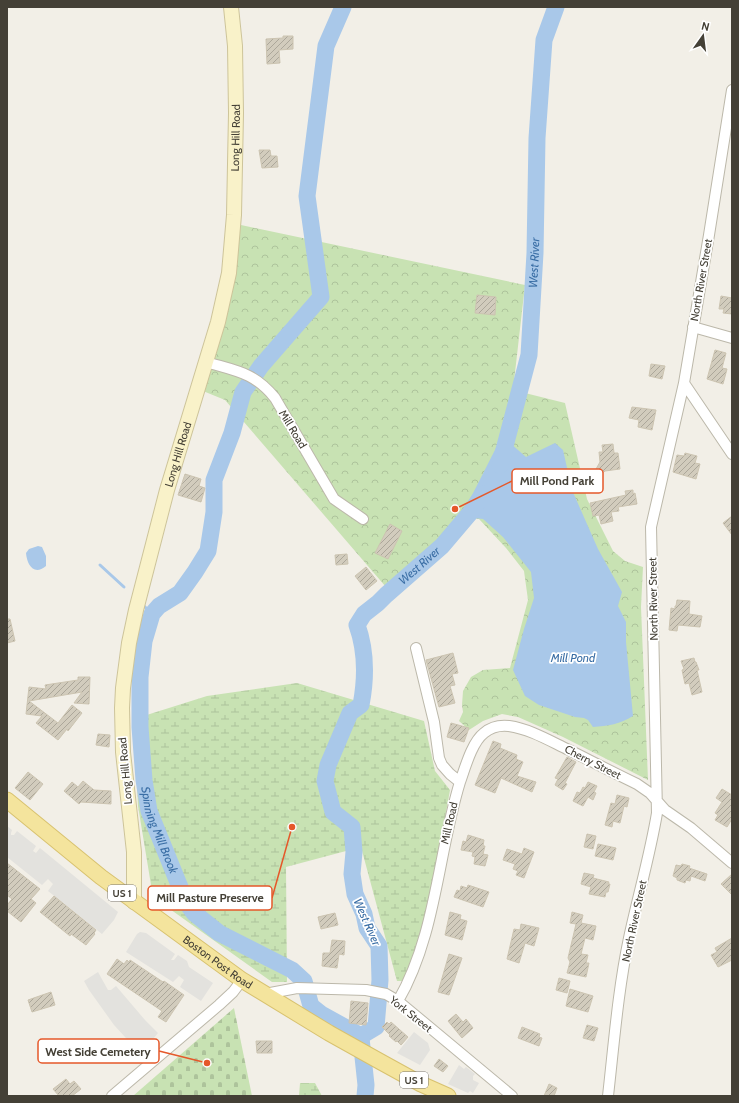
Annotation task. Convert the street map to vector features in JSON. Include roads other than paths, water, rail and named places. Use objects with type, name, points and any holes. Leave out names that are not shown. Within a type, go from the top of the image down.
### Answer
[{"type":"main road","name":"Boston Post Road","points":[[7,800],[134,902],[242,980],[329,1033],[421,1084],[448,1096]]},
{"type":"street","name":"Long Hill Road","points":[[134,902],[134,852],[124,774],[122,739],[122,708],[126,667],[133,624],[161,512],[218,322],[225,291],[233,232],[236,84],[235,46],[231,7]]},
{"type":"street","name":"North River Street","points":[[608,1096],[622,976],[653,838],[657,813],[651,528],[684,383],[710,235],[732,90]]},
{"type":"street","points":[[693,327],[732,338]]},
{"type":"street","name":"Mill Road","points":[[206,362],[247,375],[266,388],[275,398],[334,499],[363,519]]},
{"type":"street","points":[[684,383],[732,454]]},
{"type":"street","points":[[416,648],[434,722],[439,758],[442,765],[460,782]]},
{"type":"street","name":"Cherry Street","points":[[460,782],[476,742],[480,736],[489,729],[504,726],[521,729],[542,736],[637,784],[650,793],[665,810],[691,828],[732,863]]},
{"type":"street","name":"Mill Road","points":[[398,1001],[408,984],[423,941],[452,807],[460,782]]},
{"type":"street","points":[[112,1096],[219,1005],[233,992],[242,980]]},
{"type":"street","name":"York Street","points":[[265,994],[297,988],[366,990],[386,994],[398,1001],[512,1096]]},
{"type":"water","name":"Mill Pond","points":[[499,442],[510,443],[526,457],[555,443],[563,450],[572,490],[598,549],[622,592],[618,606],[626,622],[626,642],[633,716],[619,723],[593,727],[588,720],[584,718],[575,717],[539,705],[525,696],[513,670],[534,598],[531,572],[503,537],[483,519],[474,518],[465,509]]},
{"type":"water","points":[[38,546],[42,547],[46,556],[46,566],[38,570],[32,568],[28,562],[26,553],[29,549]]},
{"type":"waterway","points":[[343,7],[326,46],[307,196],[321,297],[261,366],[243,392],[232,433],[214,480],[214,512],[208,551],[180,593],[159,606],[152,614],[144,641],[140,677],[140,727],[144,780],[149,811],[186,902],[194,913],[219,933],[292,970],[304,981],[311,1006],[321,1014],[361,1036]]},
{"type":"waterway","name":"West River","points":[[500,465],[529,355],[535,253],[537,138],[544,40],[556,7]]},
{"type":"waterway","name":"West River","points":[[361,1036],[376,1027],[380,980],[379,946],[367,928],[364,914],[355,894],[352,874],[354,852],[352,827],[333,812],[325,781],[328,765],[350,713],[361,705],[364,685],[364,654],[357,625],[364,614],[442,546],[470,513],[483,494]]},
{"type":"waterway","name":"Spinning Mill Brook","points":[[100,565],[124,587]]},
{"type":"waterway","name":"Spinning Mill Brook","points":[[143,605],[152,614]]},
{"type":"waterway","name":"West River","points":[[361,1038],[366,1085],[365,1096]]},
{"type":"place","name":"Mill Pond Park","points":[[455,509]]},
{"type":"place","name":"Mill Pasture Preserve","points":[[292,827]]},
{"type":"place","name":"West Side Cemetery","points":[[207,1063]]}]
